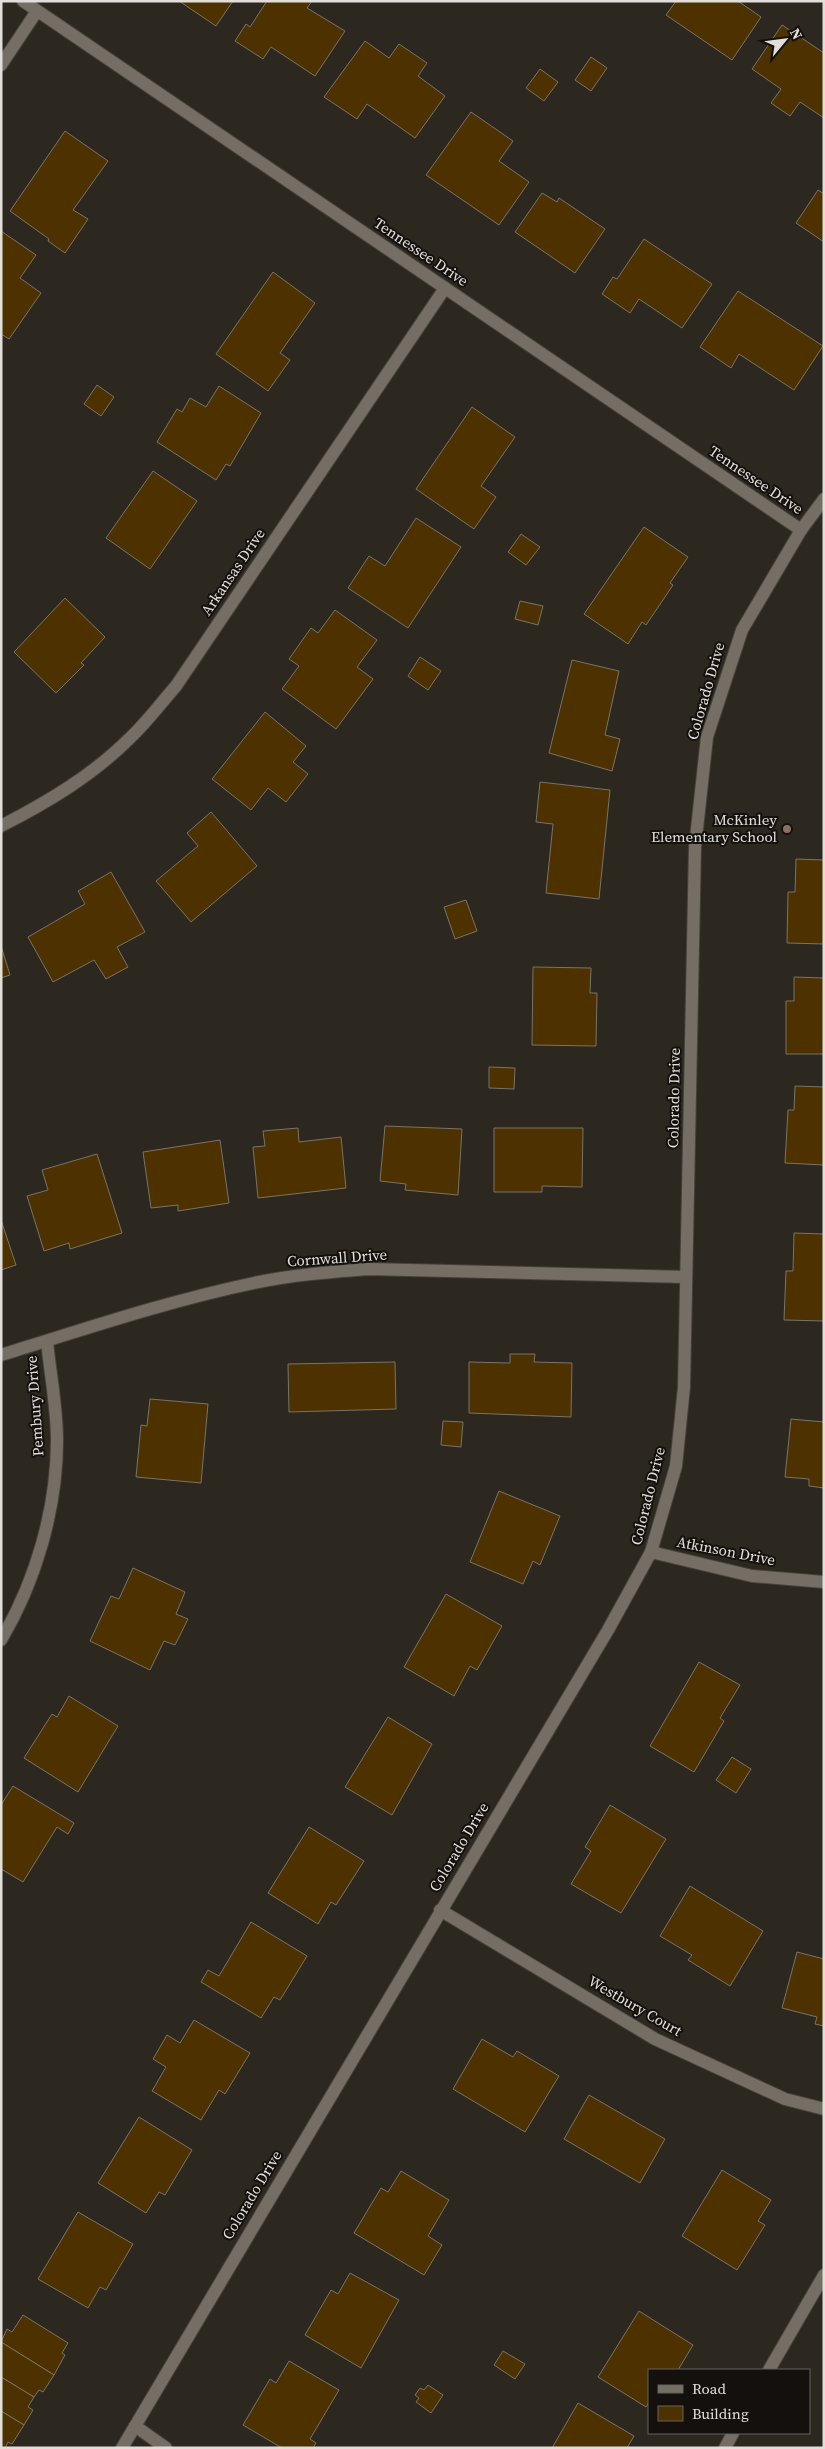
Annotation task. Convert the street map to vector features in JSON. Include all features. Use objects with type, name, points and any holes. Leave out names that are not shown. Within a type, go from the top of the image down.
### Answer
[{"type":"street","name":"Tennessee Drive","points":[[23,1],[801,530]]},
{"type":"street","points":[[1,65],[37,11]]},
{"type":"street","name":"Arkansas Drive","points":[[1,826],[49,801],[104,762],[132,737],[176,686],[445,288]]},
{"type":"street","name":"Colorado Drive","points":[[122,2448],[608,1630],[652,1552],[676,1466],[684,1387],[695,847],[707,737],[742,630],[801,530],[824,499]]},
{"type":"street","name":"Cornwall Drive","points":[[1,1355],[162,1305],[256,1282],[320,1273],[368,1269],[686,1277]]},
{"type":"street","name":"Pembury Drive","points":[[1,1640],[22,1600],[43,1540],[54,1476],[57,1439],[47,1341]]},
{"type":"street","name":"Atkinson Drive","points":[[652,1552],[752,1576],[824,1582]]},
{"type":"street","name":"Westbury Court","points":[[440,1910],[654,2039],[785,2099],[824,2109]]},
{"type":"street","points":[[770,2369],[824,2275]]},
{"type":"street","points":[[135,2426],[166,2448]]},
{"type":"street","points":[[725,2448],[732,2434]]},
{"type":"building","points":[[179,1],[233,1],[216,26]]},
{"type":"building","points":[[267,1],[312,1],[307,8],[345,31],[315,76],[271,47],[263,59],[235,41],[246,24],[250,27]]},
{"type":"building","points":[[676,1],[738,1],[761,17],[732,60],[666,15]]},
{"type":"building","points":[[782,25],[824,53],[824,118],[800,102],[790,116],[771,103],[781,89],[752,69]]},
{"type":"building","points":[[365,41],[389,58],[399,44],[427,63],[418,76],[445,96],[415,138],[367,104],[357,119],[324,97]]},
{"type":"building","points":[[591,57],[607,68],[591,91],[575,80]]},
{"type":"building","points":[[540,69],[558,82],[544,101],[526,88]]},
{"type":"building","points":[[471,112],[513,141],[499,161],[529,182],[499,225],[426,175]]},
{"type":"building","points":[[65,131],[108,161],[73,210],[88,219],[65,253],[10,211]]},
{"type":"building","points":[[818,190],[824,194],[824,242],[796,223]]},
{"type":"building","points":[[542,193],[557,202],[559,198],[605,229],[575,273],[515,232]]},
{"type":"building","points":[[1,231],[36,255],[20,278],[41,293],[9,339],[1,334]]},
{"type":"building","points":[[644,239],[712,284],[682,328],[639,299],[630,313],[602,294],[613,277],[617,279]]},
{"type":"building","points":[[273,272],[315,303],[280,353],[290,360],[268,391],[216,354]]},
{"type":"building","points":[[738,291],[823,346],[794,390],[739,354],[731,368],[700,347]]},
{"type":"building","points":[[97,385],[114,397],[101,416],[84,404]]},
{"type":"building","points":[[219,386],[261,413],[230,466],[226,464],[216,480],[157,442],[177,409],[182,412],[190,398],[206,407]]},
{"type":"building","points":[[472,407],[515,437],[481,486],[496,497],[474,529],[416,489]]},
{"type":"building","points":[[153,471],[197,501],[150,569],[106,538]]},
{"type":"building","points":[[416,518],[461,547],[408,628],[348,588],[369,556],[385,566]]},
{"type":"building","points":[[644,527],[688,557],[670,583],[673,585],[646,625],[642,622],[628,644],[584,614]]},
{"type":"building","points":[[521,534],[540,547],[526,565],[508,552]]},
{"type":"building","points":[[65,598],[105,637],[81,663],[84,665],[56,693],[14,652]]},
{"type":"building","points":[[520,601],[543,606],[538,625],[515,619]]},
{"type":"building","points":[[335,610],[377,640],[357,667],[373,679],[336,729],[282,689],[299,666],[289,659],[311,628],[318,633]]},
{"type":"building","points":[[420,657],[441,671],[428,690],[408,676]]},
{"type":"building","points":[[572,660],[619,671],[605,735],[620,739],[612,771],[549,753]]},
{"type":"building","points":[[265,712],[306,746],[293,762],[308,774],[286,802],[268,788],[251,810],[212,779]]},
{"type":"building","points":[[540,782],[610,790],[599,899],[546,893],[553,824],[536,822]]},
{"type":"building","points":[[211,812],[257,866],[191,922],[156,881],[198,846],[187,833]]},
{"type":"building","points":[[796,859],[824,860],[824,944],[787,943],[788,892],[795,892]]},
{"type":"building","points":[[111,872],[145,932],[117,947],[128,967],[106,979],[94,960],[53,982],[28,937],[85,904],[78,891]]},
{"type":"building","points":[[466,900],[477,931],[455,939],[444,907]]},
{"type":"building","points":[[1,946],[10,975],[1,978]]},
{"type":"building","points":[[533,967],[591,968],[590,993],[597,993],[596,1046],[532,1045]]},
{"type":"building","points":[[794,977],[824,978],[824,1054],[786,1054],[786,1001],[794,1001]]},
{"type":"building","points":[[489,1067],[515,1068],[514,1089],[489,1088]]},
{"type":"building","points":[[795,1086],[824,1087],[824,1165],[785,1163],[788,1110],[794,1110]]},
{"type":"building","points":[[385,1126],[462,1129],[458,1195],[405,1190],[406,1184],[380,1181]]},
{"type":"building","points":[[298,1128],[299,1142],[341,1137],[346,1188],[258,1198],[253,1147],[265,1146],[263,1131]]},
{"type":"building","points":[[494,1128],[583,1128],[582,1187],[542,1186],[542,1192],[494,1192]]},
{"type":"building","points":[[220,1140],[229,1203],[178,1211],[178,1205],[151,1208],[143,1152]]},
{"type":"building","points":[[97,1154],[122,1233],[70,1249],[69,1243],[44,1251],[27,1196],[48,1190],[42,1170]]},
{"type":"building","points":[[1,1220],[16,1265],[1,1270]]},
{"type":"building","points":[[794,1233],[824,1234],[824,1321],[784,1320],[786,1271],[793,1271]]},
{"type":"building","points":[[510,1354],[535,1354],[534,1362],[572,1363],[571,1417],[469,1413],[469,1362],[510,1363]]},
{"type":"building","points":[[395,1362],[396,1409],[289,1412],[288,1364]]},
{"type":"building","points":[[150,1399],[208,1404],[201,1483],[136,1477],[141,1425],[147,1426]]},
{"type":"building","points":[[791,1419],[824,1422],[824,1488],[809,1486],[809,1479],[785,1477]]},
{"type":"building","points":[[443,1421],[463,1422],[461,1447],[441,1445]]},
{"type":"building","points":[[499,1491],[560,1516],[540,1565],[533,1561],[523,1584],[470,1562]]},
{"type":"building","points":[[133,1568],[185,1592],[176,1614],[188,1619],[175,1645],[164,1641],[150,1670],[90,1641],[111,1596],[119,1599]]},
{"type":"building","points":[[446,1594],[502,1626],[477,1670],[470,1666],[454,1696],[404,1667]]},
{"type":"building","points":[[699,1662],[740,1685],[720,1718],[724,1721],[694,1772],[650,1746]]},
{"type":"building","points":[[69,1696],[118,1726],[78,1792],[24,1758],[52,1714],[57,1717]]},
{"type":"building","points":[[388,1717],[432,1744],[392,1815],[345,1787]]},
{"type":"building","points":[[732,1757],[751,1769],[736,1793],[716,1780]]},
{"type":"building","points":[[13,1786],[74,1823],[68,1834],[57,1827],[23,1882],[1,1869],[1,1805]]},
{"type":"building","points":[[610,1805],[666,1839],[621,1913],[571,1884],[591,1851],[585,1847]]},
{"type":"building","points":[[309,1827],[364,1861],[336,1905],[331,1902],[318,1924],[268,1893]]},
{"type":"building","points":[[690,1886],[763,1931],[730,1986],[688,1960],[692,1955],[660,1936]]},
{"type":"building","points":[[251,1922],[307,1956],[280,2000],[274,1997],[261,2018],[201,1982],[208,1970],[219,1976]]},
{"type":"building","points":[[797,1952],[824,1959],[824,2026],[815,2024],[817,2017],[782,2008]]},
{"type":"building","points":[[194,2020],[250,2053],[225,2094],[219,2090],[201,2120],[152,2091],[166,2067],[153,2059],[167,2035],[180,2043]]},
{"type":"building","points":[[482,2039],[513,2057],[517,2051],[559,2076],[525,2132],[453,2089]]},
{"type":"building","points":[[589,2095],[665,2139],[640,2183],[564,2139]]},
{"type":"building","points":[[139,2117],[192,2150],[165,2195],[159,2192],[146,2213],[98,2183]]},
{"type":"building","points":[[722,2170],[771,2200],[758,2221],[765,2225],[737,2270],[682,2236]]},
{"type":"building","points":[[401,2171],[449,2200],[428,2236],[442,2245],[424,2275],[354,2233],[381,2188],[388,2192]]},
{"type":"building","points":[[78,2212],[133,2244],[106,2290],[100,2287],[88,2308],[38,2279]]},
{"type":"building","points":[[350,2273],[399,2300],[361,2368],[305,2335],[331,2290],[338,2294]]},
{"type":"building","points":[[639,2311],[693,2345],[679,2369],[648,2369],[648,2404],[646,2407],[598,2377]]},
{"type":"building","points":[[23,2315],[68,2343],[62,2353],[65,2355],[54,2375],[1,2342],[7,2329],[12,2332]]},
{"type":"building","points":[[1,2342],[54,2375],[43,2392],[39,2390],[34,2397],[1,2377]]},
{"type":"building","points":[[503,2351],[525,2364],[515,2379],[494,2365]]},
{"type":"building","points":[[289,2361],[339,2390],[310,2439],[316,2443],[313,2448],[282,2448],[243,2425],[270,2379],[276,2383]]},
{"type":"building","points":[[1,2377],[34,2397],[28,2407],[33,2410],[24,2425],[1,2411]]},
{"type":"building","points":[[428,2385],[443,2395],[431,2413],[416,2402],[419,2398],[415,2395],[420,2388],[424,2390]]},
{"type":"building","points":[[578,2403],[634,2436],[627,2448],[552,2448]]},
{"type":"building","points":[[1,2411],[24,2425],[12,2444],[8,2442],[5,2448],[1,2447]]},
{"type":"place","name":"McKinley Elementary School","points":[[787,829]]}]
